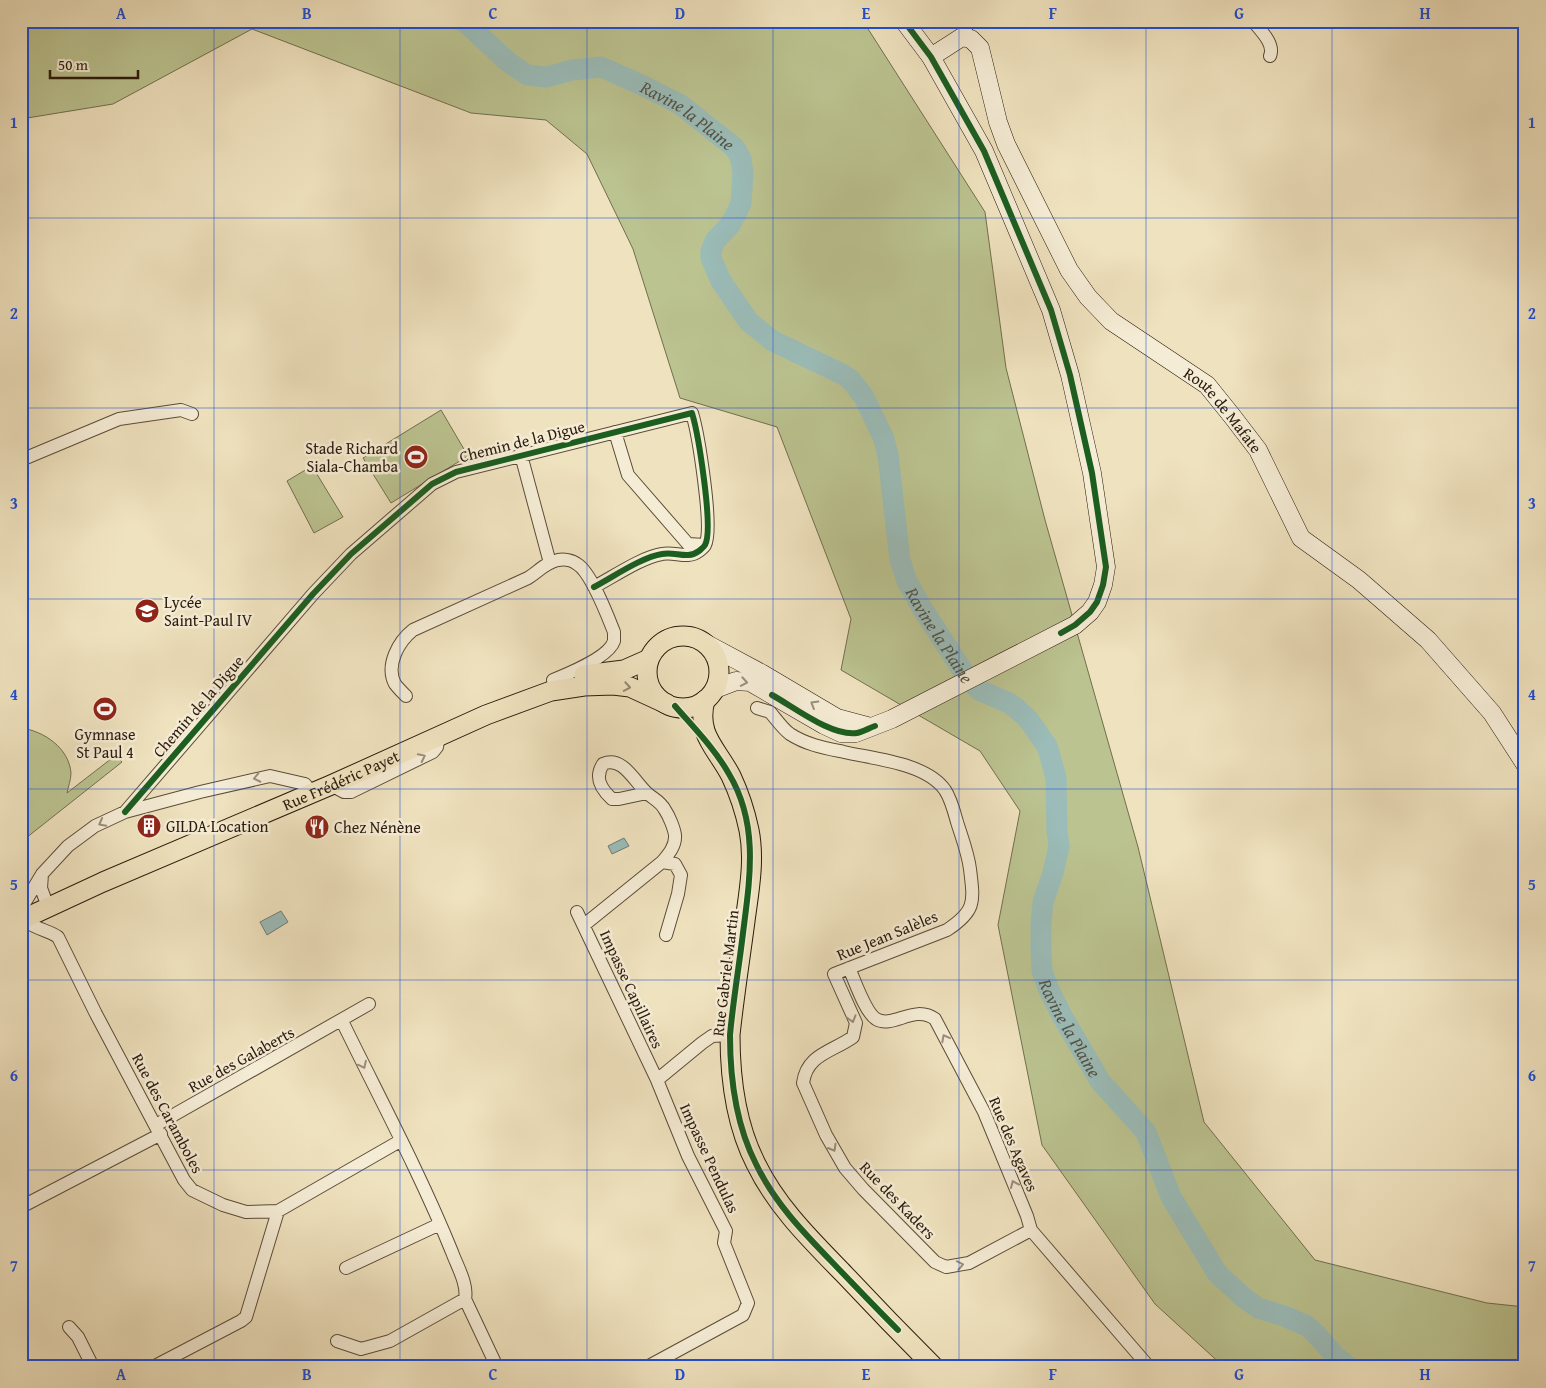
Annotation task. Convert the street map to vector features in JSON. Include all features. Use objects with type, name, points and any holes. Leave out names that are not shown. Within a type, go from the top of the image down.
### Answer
[{"type":"main road","points":[[875,726],[865,726],[837,718],[761,673],[693,637],[680,636],[667,640],[656,648],[650,659],[647,672],[650,685],[657,696],[671,705],[680,707],[694,706],[710,694],[742,680],[750,682],[772,694],[824,725],[841,732],[856,733],[875,726],[892,718],[1075,625],[1098,602],[1104,585],[1106,568],[1092,473],[1070,375],[1051,310],[984,150],[931,57],[904,21]]},
{"type":"main road","name":"Route de Mafate","points":[[931,57],[966,29],[971,39],[980,48],[998,122],[1006,144],[1068,270],[1088,297],[1111,321],[1207,385],[1258,450],[1301,538],[1359,580],[1428,640],[1492,713],[1525,764]]},
{"type":"main road","points":[[705,643],[712,650],[720,677],[710,694]]},
{"type":"main road","name":"Rue Frédéric Payet","points":[[22,914],[308,788],[502,698],[553,680],[624,670],[650,659]]},
{"type":"main road","name":"Rue Frédéric Payet","points":[[308,788],[331,784],[440,736],[551,691],[584,686],[613,685],[630,687],[671,705]]},
{"type":"main road","name":"Rue Gabriel Martin","points":[[710,694],[702,710],[702,725],[714,751],[730,775],[742,804],[749,832],[751,857],[730,1035],[733,1083],[741,1127],[755,1163],[774,1196],[802,1231],[934,1367]]},
{"type":"main road","name":"Rue Gabriel Martin","points":[[671,705],[714,751]]},
{"type":"street","points":[[1254,21],[1271,46],[1272,52],[1270,56]]},
{"type":"street","points":[[21,460],[119,419],[181,410],[192,414]]},
{"type":"street","name":"Chemin de la Digue","points":[[124,812],[313,594],[351,554],[432,484],[456,472],[692,413],[696,428],[706,500],[708,533],[705,545],[694,554],[687,550]]},
{"type":"street","points":[[615,432],[628,475],[687,550]]},
{"type":"street","name":"Chemin de la Digue","points":[[520,455],[550,563]]},
{"type":"street","points":[[594,587],[652,557],[664,553],[687,550]]},
{"type":"street","points":[[406,696],[396,685],[392,676],[392,666],[397,649],[407,635],[414,630],[528,578],[543,566],[560,560],[567,560],[578,564],[589,578],[614,632],[614,640],[597,658],[553,680]]},
{"type":"street","points":[[757,708],[770,712],[772,694],[761,673]]},
{"type":"street","name":"Rue Jean Salèles","points":[[770,712],[789,733],[808,744],[901,765],[923,772],[944,790],[968,855],[974,896],[969,911],[961,920],[947,930],[930,938],[834,974]]},
{"type":"street","name":"Chemin de la Digue","points":[[22,914],[42,874],[68,846],[95,826],[124,812],[270,776],[308,788]]},
{"type":"street","points":[[584,925],[662,862],[671,851],[675,835],[665,810],[657,800],[647,794]]},
{"type":"street","points":[[662,862],[675,864],[681,875],[678,894],[666,935]]},
{"type":"street","points":[[42,874],[41,888],[46,904]]},
{"type":"street","name":"Impasse Capillaires","points":[[577,912],[657,1080]]},
{"type":"street","name":"Rue des Caramboles","points":[[22,914],[32,925],[52,932],[58,937],[96,1014],[184,1180],[192,1190],[222,1205],[246,1212],[278,1211],[400,1140]]},
{"type":"street","name":"Rue des Agaves","points":[[849,968],[868,1010],[877,1020],[886,1021],[921,1013],[928,1014],[935,1019],[984,1112],[1028,1216],[1031,1230],[1149,1367]]},
{"type":"street","name":"Rue des Kaders","points":[[834,974],[856,1023],[853,1037],[816,1058],[808,1066],[803,1084],[826,1135],[845,1168],[863,1189],[936,1262],[946,1267],[969,1263],[1031,1230]]},
{"type":"street","name":"Rue des Galaberts","points":[[21,1207],[159,1130],[369,1004]]},
{"type":"street","points":[[342,1021],[440,1224],[464,1283],[465,1299],[497,1367]]},
{"type":"street","points":[[657,1080],[702,1042],[712,1036],[730,1035]]},
{"type":"street","name":"Impasse Pendulas","points":[[647,1367],[743,1315],[748,1303],[724,1243],[726,1231],[688,1156],[657,1080]]},
{"type":"street","points":[[153,1367],[246,1317],[278,1211]]},
{"type":"street","points":[[346,1268],[440,1224]]},
{"type":"street","points":[[337,1341],[361,1349],[390,1341],[465,1299]]},
{"type":"street","points":[[70,1327],[78,1337],[93,1367]]},
{"type":"green space","points":[[21,21],[863,21],[985,212],[1006,368],[1045,520],[1138,847],[1204,1122],[1315,1260],[1487,1303],[1525,1307],[1525,1367],[1224,1367],[1155,1304],[1042,1145],[998,925],[1020,811],[980,751],[841,670],[851,619],[777,427],[680,398],[633,249],[587,154],[546,120],[471,113],[252,29],[113,104],[21,119]]},
{"type":"green space","name":"Stade Richard Siala-Chamba","points":[[441,410],[468,456],[391,503],[363,458]]},
{"type":"green space","points":[[312,466],[343,517],[314,533],[287,481]]},
{"type":"green space","points":[[21,728],[46,737],[54,742],[66,756],[71,773],[67,793],[116,755],[122,762],[21,842]]},
{"type":"water","points":[[624,838],[629,846],[612,854],[608,846]]},
{"type":"water","points":[[281,911],[288,922],[267,935],[260,922]]},
{"type":"waterway","name":"Ravine la Plaine","points":[[464,21],[507,61],[527,75],[547,77],[572,70],[601,67],[681,105],[735,148],[741,159],[743,173],[741,203],[730,225],[715,241],[711,251],[711,258],[721,281],[749,322],[773,341],[842,374],[851,380],[864,397],[884,439],[888,455],[900,560],[907,581],[922,608],[968,679],[979,690],[1009,703],[1017,709],[1028,719],[1047,746],[1056,778],[1059,846],[1053,873],[1043,902],[1041,924],[1042,971],[1061,1014],[1100,1081],[1146,1132],[1171,1197],[1217,1273],[1258,1308],[1307,1326],[1336,1357],[1349,1367]]},
{"type":"cycle path","points":[[904,21],[931,57],[984,151],[1051,310],[1070,375],[1092,473],[1106,567],[1103,585],[1097,602],[1090,612],[1075,625],[1061,633]]},
{"type":"cycle path","points":[[125,812],[313,594],[351,554],[432,484],[456,472],[692,413],[701,459],[708,520],[705,545],[699,551],[690,555],[667,553],[646,559],[594,587]]},
{"type":"cycle path","points":[[772,695],[813,720],[836,730],[857,733],[875,726]]},
{"type":"cycle path","points":[[675,706],[711,747],[729,774],[739,793],[745,812],[750,852],[750,872],[730,1035],[733,1084],[739,1117],[749,1149],[763,1178],[780,1204],[821,1251],[898,1330]]},
{"type":"place","name":"Stade Richard Siala-Chamba","points":[[416,457]]},
{"type":"place","name":"Lycée Saint-Paul IV","points":[[147,611]]},
{"type":"place","name":"Gymnase St Paul 4","points":[[105,709]]},
{"type":"place","name":"GILDA Location","points":[[149,826]]},
{"type":"place","name":"Chez Nénène","points":[[317,827]]}]
